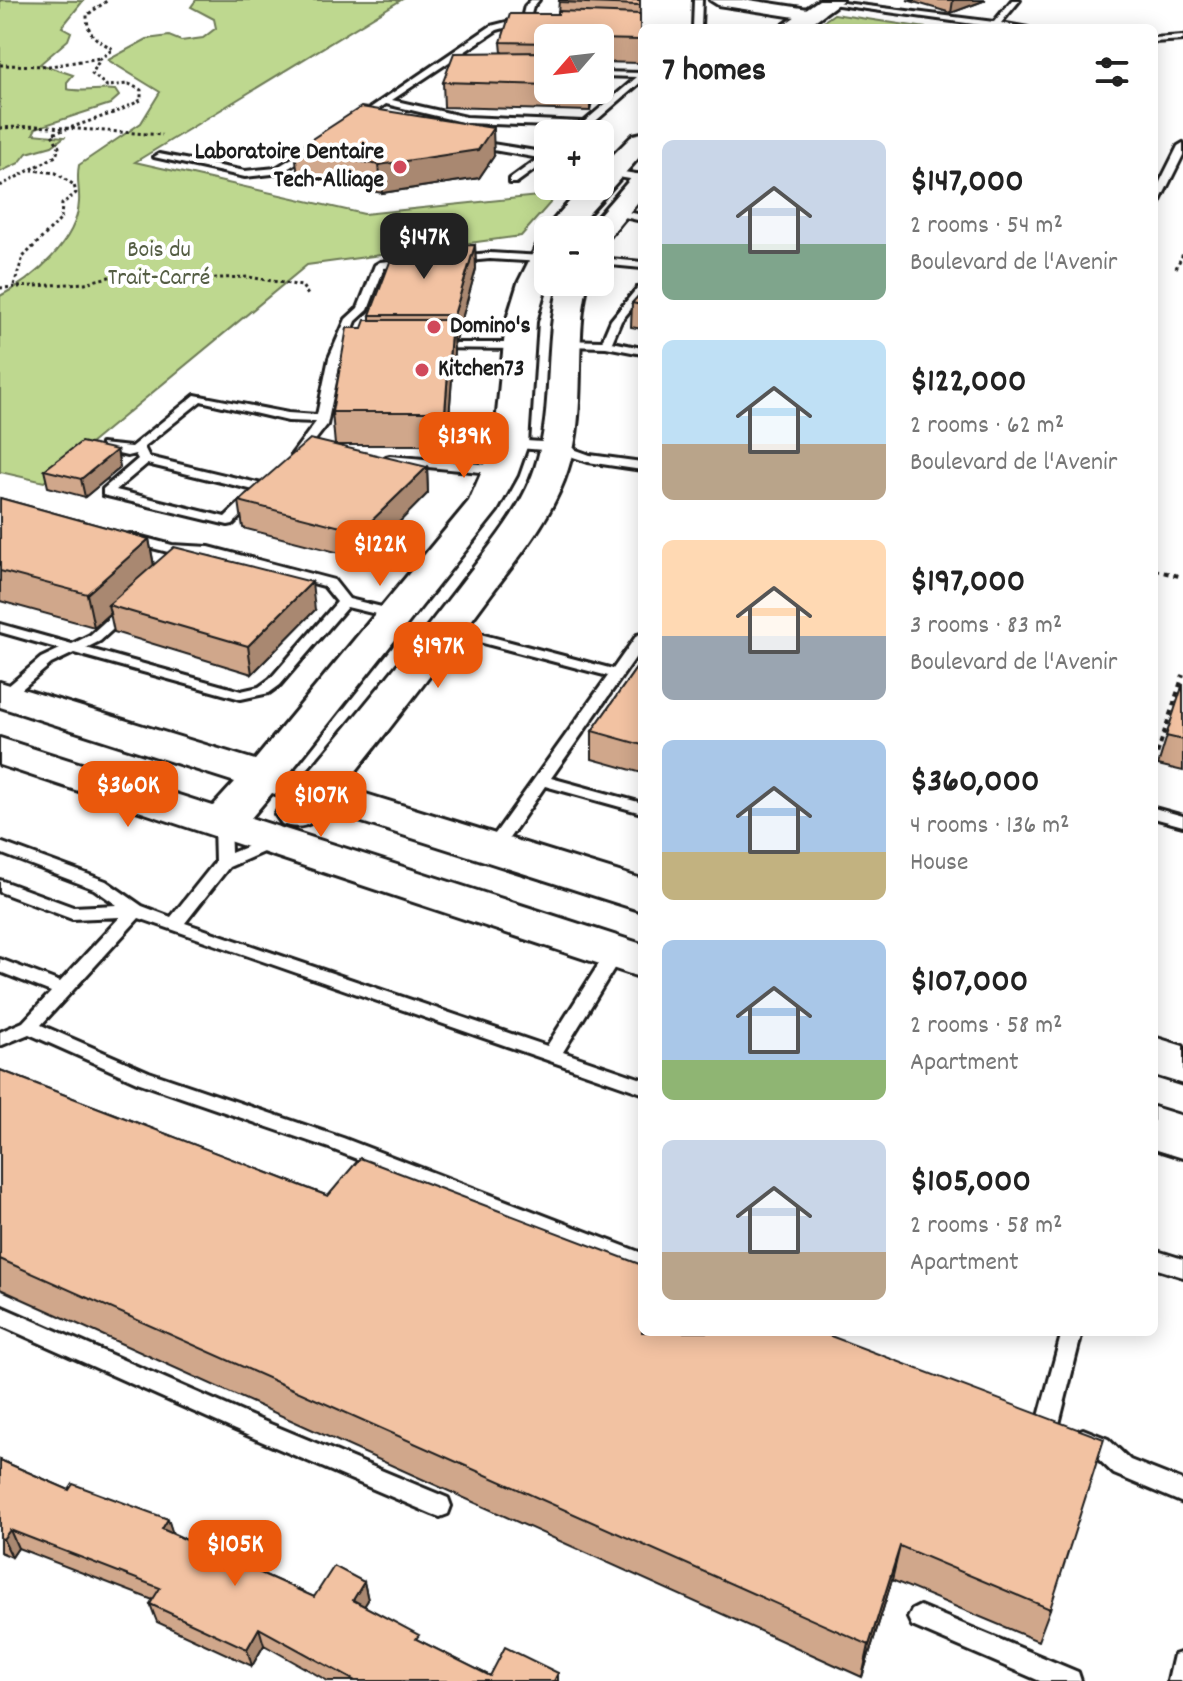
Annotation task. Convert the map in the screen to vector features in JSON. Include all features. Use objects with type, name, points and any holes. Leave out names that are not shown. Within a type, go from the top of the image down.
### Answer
[{"type":"street","points":[[718,0],[793,13]]},
{"type":"street","points":[[766,24],[830,1]]},
{"type":"street","points":[[614,168],[638,144]]},
{"type":"street","points":[[611,216],[638,184]]},
{"type":"street","points":[[572,216],[586,200]]},
{"type":"street","points":[[222,843],[263,777],[485,504],[506,457],[516,408],[518,346],[526,300],[534,282]]},
{"type":"street","points":[[275,840],[446,629],[530,512],[551,471],[557,447],[562,400],[561,343],[571,296]]},
{"type":"street","points":[[3,695],[638,894]]},
{"type":"street","points":[[0,751],[222,843],[275,840],[628,956]]},
{"type":"street","points":[[1158,1057],[1183,1065]]},
{"type":"street","points":[[1158,1129],[1183,1137]]},
{"type":"lane","points":[[526,19],[529,6],[535,0]]},
{"type":"lane","points":[[697,24],[698,0]]},
{"type":"lane","points":[[996,24],[1016,0]]},
{"type":"lane","points":[[830,1],[988,24]]},
{"type":"lane","points":[[340,131],[498,26],[526,19],[538,23]]},
{"type":"lane","points":[[1158,40],[1183,38]]},
{"type":"lane","points":[[444,61],[459,63]]},
{"type":"lane","points":[[614,75],[638,76]]},
{"type":"lane","points":[[592,120],[638,80]]},
{"type":"lane","points":[[385,101],[466,120],[534,123]]},
{"type":"lane","points":[[353,122],[368,125]]},
{"type":"lane","points":[[159,157],[242,173],[269,172],[281,169],[326,140]]},
{"type":"lane","points":[[456,141],[534,155]]},
{"type":"lane","points":[[1158,195],[1183,146]]},
{"type":"lane","points":[[513,181],[534,167]]},
{"type":"lane","points":[[614,173],[638,178]]},
{"type":"lane","points":[[614,220],[638,218]]},
{"type":"lane","points":[[449,259],[534,254]]},
{"type":"lane","points":[[285,466],[312,447],[322,419],[335,358],[351,319],[363,310],[380,265],[423,261]]},
{"type":"lane","points":[[614,262],[638,265]]},
{"type":"lane","points":[[606,344],[616,320],[638,294]]},
{"type":"lane","points":[[561,343],[606,344],[638,350]]},
{"type":"lane","points":[[341,345],[356,345]]},
{"type":"lane","points":[[415,346],[518,346]]},
{"type":"lane","points":[[142,455],[137,447],[199,397],[288,417],[322,419]]},
{"type":"lane","points":[[105,447],[262,488]]},
{"type":"lane","points":[[374,457],[506,457],[557,447],[588,458],[638,465]]},
{"type":"lane","points":[[142,455],[107,492],[228,521],[274,477]]},
{"type":"lane","points":[[115,535],[186,555],[209,551],[329,583],[344,602],[397,615]]},
{"type":"lane","points":[[3,695],[46,661],[95,638],[137,599]]},
{"type":"lane","points":[[0,628],[225,693],[249,694],[264,690],[275,682],[344,602]]},
{"type":"lane","points":[[446,629],[616,674]]},
{"type":"lane","points":[[493,849],[638,644]]},
{"type":"lane","points":[[542,780],[638,807]]},
{"type":"lane","points":[[1158,814],[1183,821]]},
{"type":"lane","points":[[174,925],[222,843]]},
{"type":"lane","points":[[0,847],[100,885],[136,910],[174,925],[638,1085]]},
{"type":"lane","points":[[0,886],[72,913],[136,910]]},
{"type":"lane","points":[[0,1039],[29,1027],[136,910]]},
{"type":"lane","points":[[552,1054],[628,956]]},
{"type":"lane","points":[[0,965],[63,990]]},
{"type":"lane","points":[[29,1027],[130,1072],[336,1143],[638,1260]]},
{"type":"lane","points":[[1158,1260],[1183,1268]]},
{"type":"lane","points":[[0,1315],[440,1506]]},
{"type":"lane","points":[[1071,1336],[1041,1421],[1100,1446],[1122,1467],[1183,1492]]},
{"type":"lane","points":[[920,1618],[1069,1681]]},
{"type":"lane","points":[[1180,1681],[1183,1664]]},
{"type":"path","points":[[0,186],[56,156],[59,147],[52,134],[123,112],[141,100],[141,90],[129,84],[107,86],[92,74],[101,58],[113,49],[91,36],[87,29],[87,15],[108,0]]},
{"type":"path","points":[[0,65],[50,66],[101,58]]},
{"type":"path","points":[[0,128],[36,126],[165,135]]},
{"type":"path","points":[[14,285],[23,257],[61,219],[62,204],[76,193],[74,185],[56,173],[31,170]]},
{"type":"path","points":[[1176,268],[1183,254]]},
{"type":"path","points":[[0,288],[85,283],[129,272],[193,279],[268,278],[302,286],[308,295]]},
{"type":"path","points":[[1158,571],[1183,577]]},
{"type":"path","points":[[1158,751],[1183,675]]},
{"type":"green space","points":[[0,0],[83,1],[62,27],[71,32],[68,40],[40,64],[73,75],[67,82],[67,89],[115,90],[119,96],[110,104],[36,128],[33,134],[64,137],[52,146],[27,153],[19,163],[0,172]]},
{"type":"green space","name":"Bois du Trait-Carré","points":[[196,0],[401,0],[135,162],[364,214],[534,196],[534,200],[553,200],[539,216],[534,216],[534,221],[521,236],[307,265],[44,482],[0,472],[0,296],[39,270],[62,245],[76,217],[79,165],[141,123],[160,92],[108,60],[147,39],[169,36],[181,41],[203,38],[216,28],[214,19],[191,7]]},
{"type":"green space","points":[[834,14],[900,24],[820,24]]},
{"type":"building","points":[[640,0],[640,5],[559,2]]},
{"type":"building","points":[[558,11],[640,14],[638,40],[614,39],[614,24],[534,24],[534,43],[501,42],[510,14],[558,14]]},
{"type":"building","points":[[534,52],[534,85],[443,82],[454,53]]},
{"type":"building","points":[[361,107],[493,128],[478,150],[379,165],[295,150]]},
{"type":"building","points":[[475,245],[454,315],[370,315],[396,246]]},
{"type":"building","points":[[365,320],[452,320],[445,412],[332,412],[347,328],[362,328]]},
{"type":"building","points":[[310,439],[427,467],[360,532],[239,501]]},
{"type":"building","points":[[81,442],[117,450],[81,479],[44,470]]},
{"type":"building","points":[[0,498],[149,539],[87,594],[0,571]]},
{"type":"building","points":[[174,547],[312,582],[248,646],[108,605]]},
{"type":"building","points":[[638,666],[638,744],[592,731]]},
{"type":"building","points":[[1183,684],[1183,740],[1166,736]]},
{"type":"building","points":[[0,1070],[328,1196],[360,1158],[638,1263],[638,1336],[831,1336],[1104,1439],[1050,1609],[900,1546],[869,1645],[0,1259]]},
{"type":"building","points":[[0,1460],[69,1490],[73,1484],[168,1519],[162,1529],[314,1597],[334,1566],[364,1582],[353,1600],[419,1635],[416,1639],[490,1676],[505,1647],[558,1673],[554,1681],[355,1681],[259,1628],[247,1649],[150,1604],[160,1588],[10,1530],[3,1539],[0,1538]]},
{"type":"place","name":"Laboratoire Dentaire Tech-Alliage","points":[[400,167]]},
{"type":"place","name":"Domino's","points":[[434,327]]},
{"type":"place","name":"Kitchen73","points":[[422,370]]}]
